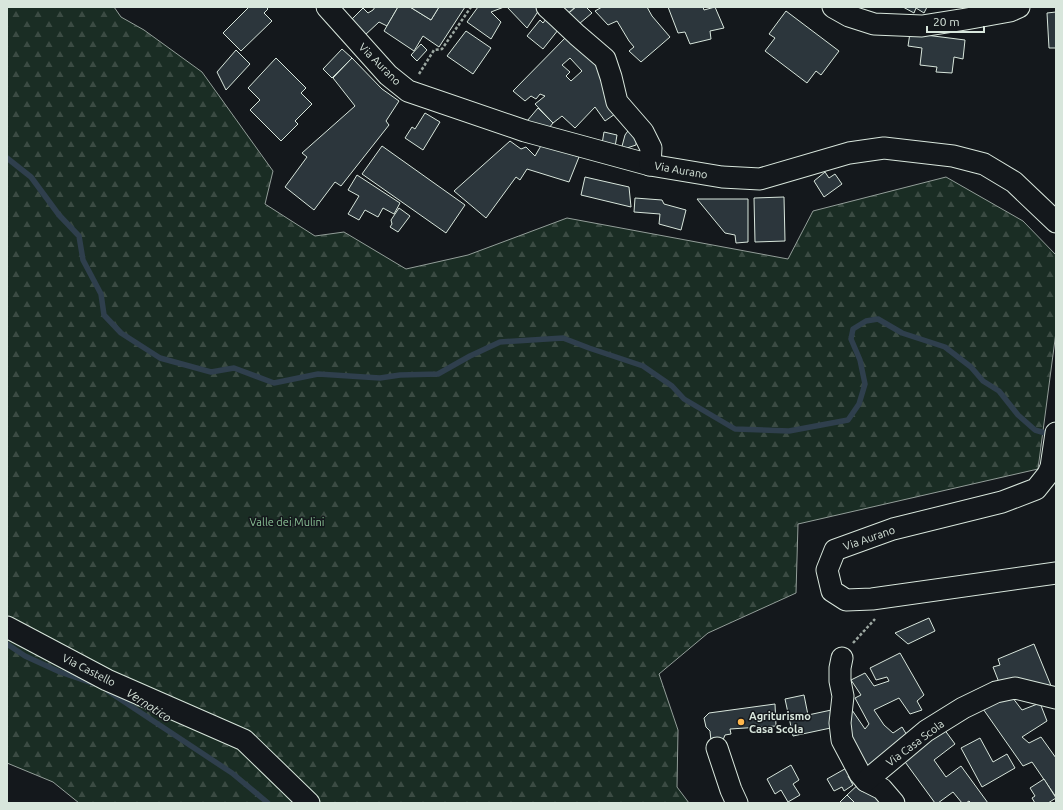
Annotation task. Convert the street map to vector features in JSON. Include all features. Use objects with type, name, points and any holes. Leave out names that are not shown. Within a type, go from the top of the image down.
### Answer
[{"type":"street","name":"Via Aurano","points":[[327,7],[388,75],[408,91],[525,131],[650,164],[722,177],[760,179],[850,153],[884,148],[953,156],[984,164],[1014,182],[1056,222]]},
{"type":"street","points":[[547,7],[605,59],[618,102],[643,132],[651,148],[650,164]]},
{"type":"street","points":[[833,7],[850,16],[874,24],[922,26],[1010,11],[1019,7]]},
{"type":"street","name":"Via Aurano","points":[[1056,433],[1052,467],[1036,489],[1002,502],[893,529],[835,550],[827,570],[832,591],[846,600],[872,599],[1056,573]]},
{"type":"street","name":"Via Castello","points":[[7,627],[107,680],[244,740],[309,803]]},
{"type":"street","points":[[842,658],[840,668],[840,681],[843,696],[840,724],[842,740],[860,774],[866,781],[882,789],[894,803]]},
{"type":"street","name":"Via Casa Scola","points":[[866,781],[926,731],[963,708],[996,692],[1015,688],[1056,698]]},
{"type":"street","points":[[717,748],[731,790],[738,803]]},
{"type":"path","points":[[408,91],[434,50],[442,49],[471,7]]},
{"type":"path","points":[[842,658],[847,649],[877,617]]},
{"type":"green space","name":"Valle dei Mulini","points":[[7,7],[114,7],[121,17],[144,30],[202,72],[273,171],[265,204],[315,236],[344,232],[406,269],[468,255],[567,218],[788,259],[813,211],[946,177],[1023,221],[1056,255],[1056,332],[1038,469],[798,524],[796,593],[708,633],[659,674],[678,730],[677,787],[689,803],[79,803],[53,782],[7,763]]},
{"type":"building","points":[[249,7],[266,7],[268,9],[264,13],[272,21],[241,51],[223,33]]},
{"type":"building","points":[[375,7],[398,7],[387,26],[379,22],[364,36],[352,19],[363,8],[368,13]]},
{"type":"building","points":[[398,7],[410,7],[431,20],[439,7],[465,7],[439,47],[423,36],[414,51],[384,31]]},
{"type":"building","points":[[410,7],[439,7],[431,20]]},
{"type":"building","points":[[478,7],[504,7],[491,12],[501,22],[491,39],[467,22]]},
{"type":"building","points":[[507,7],[541,7],[527,28]]},
{"type":"building","points":[[552,7],[575,7],[564,17]]},
{"type":"building","points":[[576,7],[586,7],[592,13],[573,29],[564,17]]},
{"type":"building","points":[[602,7],[647,7],[652,16],[670,37],[641,62],[629,51],[634,47],[617,21],[608,25],[595,11]]},
{"type":"building","points":[[668,7],[703,7],[704,10],[715,7],[724,28],[710,31],[711,39],[690,44],[685,32],[678,33]]},
{"type":"building","points":[[903,7],[927,7],[924,13],[916,8],[914,13]]},
{"type":"building","points":[[786,11],[839,51],[821,75],[816,71],[807,83],[765,51],[775,38],[769,34]]},
{"type":"building","points":[[1056,12],[1056,48],[1049,48],[1047,13]]},
{"type":"building","points":[[549,15],[562,25],[543,49],[527,36],[540,20],[543,23]]},
{"type":"building","points":[[466,31],[491,48],[473,74],[447,56]]},
{"type":"building","points":[[570,33],[604,74],[615,114],[605,121],[595,107],[575,128],[562,116],[553,123],[535,104],[545,96],[540,94],[536,99],[531,96],[525,101],[513,91]],"holes":[[[570,58],[582,71],[571,81],[566,76],[570,72],[562,65]]]},
{"type":"building","points":[[910,33],[965,40],[963,59],[954,57],[952,73],[936,72],[937,67],[920,65],[922,48],[908,46]]},
{"type":"building","points":[[421,44],[427,50],[417,61],[411,55]]},
{"type":"building","points":[[342,49],[352,58],[332,78],[323,69]]},
{"type":"building","points":[[236,50],[250,64],[226,90],[217,72]]},
{"type":"building","points":[[276,58],[306,88],[301,93],[312,104],[295,121],[298,124],[281,141],[250,110],[260,100],[248,88]]},
{"type":"building","points":[[352,58],[382,89],[399,101],[386,121],[389,125],[341,186],[335,182],[314,210],[285,187],[307,157],[302,153],[355,106],[333,78]]},
{"type":"building","points":[[538,108],[553,123],[549,128],[527,121]]},
{"type":"building","points":[[425,113],[440,122],[423,150],[405,138],[412,127],[415,129]]},
{"type":"building","points":[[630,128],[637,134],[636,145],[621,150],[625,135]]},
{"type":"building","points":[[604,132],[617,135],[615,147],[602,144]]},
{"type":"building","points":[[510,141],[521,149],[526,147],[535,156],[542,144],[579,157],[569,182],[527,169],[520,180],[516,177],[486,218],[454,191]]},
{"type":"building","points":[[382,146],[465,205],[446,233],[362,174]]},
{"type":"building","points":[[825,172],[829,178],[835,174],[842,184],[824,197],[814,181]]},
{"type":"building","points":[[357,175],[400,203],[394,214],[383,208],[378,217],[365,210],[359,220],[348,214],[359,196],[348,190]]},
{"type":"building","points":[[585,177],[629,187],[631,207],[581,195]]},
{"type":"building","points":[[784,197],[785,241],[755,242],[754,198]]},
{"type":"building","points":[[635,198],[662,200],[664,204],[686,210],[681,230],[659,224],[660,214],[634,212]]},
{"type":"building","points":[[697,199],[748,199],[748,242],[736,243],[735,235],[725,233]]},
{"type":"building","points":[[399,208],[410,216],[398,232],[390,227],[392,224],[391,220]]},
{"type":"building","points":[[929,618],[935,631],[908,644],[895,633]]},
{"type":"building","points":[[1034,644],[1056,698],[1002,690],[993,667],[1000,665],[998,659]]},
{"type":"building","points":[[900,653],[924,695],[917,701],[922,710],[910,714],[899,698],[874,710],[884,725],[893,733],[902,727],[910,740],[865,779],[842,713],[852,710],[865,729],[869,724],[855,698],[861,695],[851,680],[865,673],[874,686],[889,681],[887,677],[876,680],[870,668]]},
{"type":"building","points":[[1009,693],[1022,710],[1040,703],[1047,721],[1022,737],[1029,743],[1041,737],[1056,758],[1056,797],[1032,762],[1023,766],[981,706]]},
{"type":"building","points":[[804,695],[808,715],[836,709],[840,726],[793,736],[785,699]]},
{"type":"building","name":"Agriturismo Casa Scola","points":[[775,704],[776,726],[730,729],[731,734],[725,735],[723,740],[711,741],[710,731],[706,727],[704,718],[709,713]]},
{"type":"building","points":[[941,725],[955,744],[934,760],[946,777],[961,766],[988,803],[971,803],[969,801],[962,803],[953,792],[938,803],[935,803],[900,755]]},
{"type":"building","points":[[980,738],[993,762],[1007,754],[1015,768],[982,787],[961,748]]},
{"type":"building","points":[[791,765],[799,780],[793,784],[800,795],[788,802],[781,790],[775,794],[767,779]]},
{"type":"building","points":[[850,766],[854,773],[848,776],[853,785],[844,791],[842,787],[834,791],[827,779]]},
{"type":"building","points":[[1044,779],[1056,798],[1048,803],[1035,803],[1032,798],[1035,796],[1030,788]]},
{"type":"building","points":[[863,780],[884,803],[855,803],[847,795]]},
{"type":"building","points":[[847,795],[855,803],[839,803]]},
{"type":"waterway","points":[[7,158],[31,177],[59,215],[79,236],[83,260],[101,294],[104,315],[121,333],[160,358],[211,372],[234,368],[274,383],[318,374],[380,378],[400,375],[438,374],[470,356],[500,342],[563,338],[643,366],[672,386],[684,399],[735,429],[789,431],[848,420],[859,404],[865,384],[860,360],[851,339],[853,329],[866,321],[878,319],[902,333],[945,347],[971,367],[983,381],[999,391],[1018,415],[1035,430],[1052,435]]},
{"type":"waterway","name":"Vernotico","points":[[7,644],[25,656],[60,672],[95,684]]},
{"type":"waterway","name":"Vernotico","points":[[108,691],[232,773],[268,803]]},
{"type":"place","name":"Agriturismo Casa Scola","points":[[741,722]]}]
